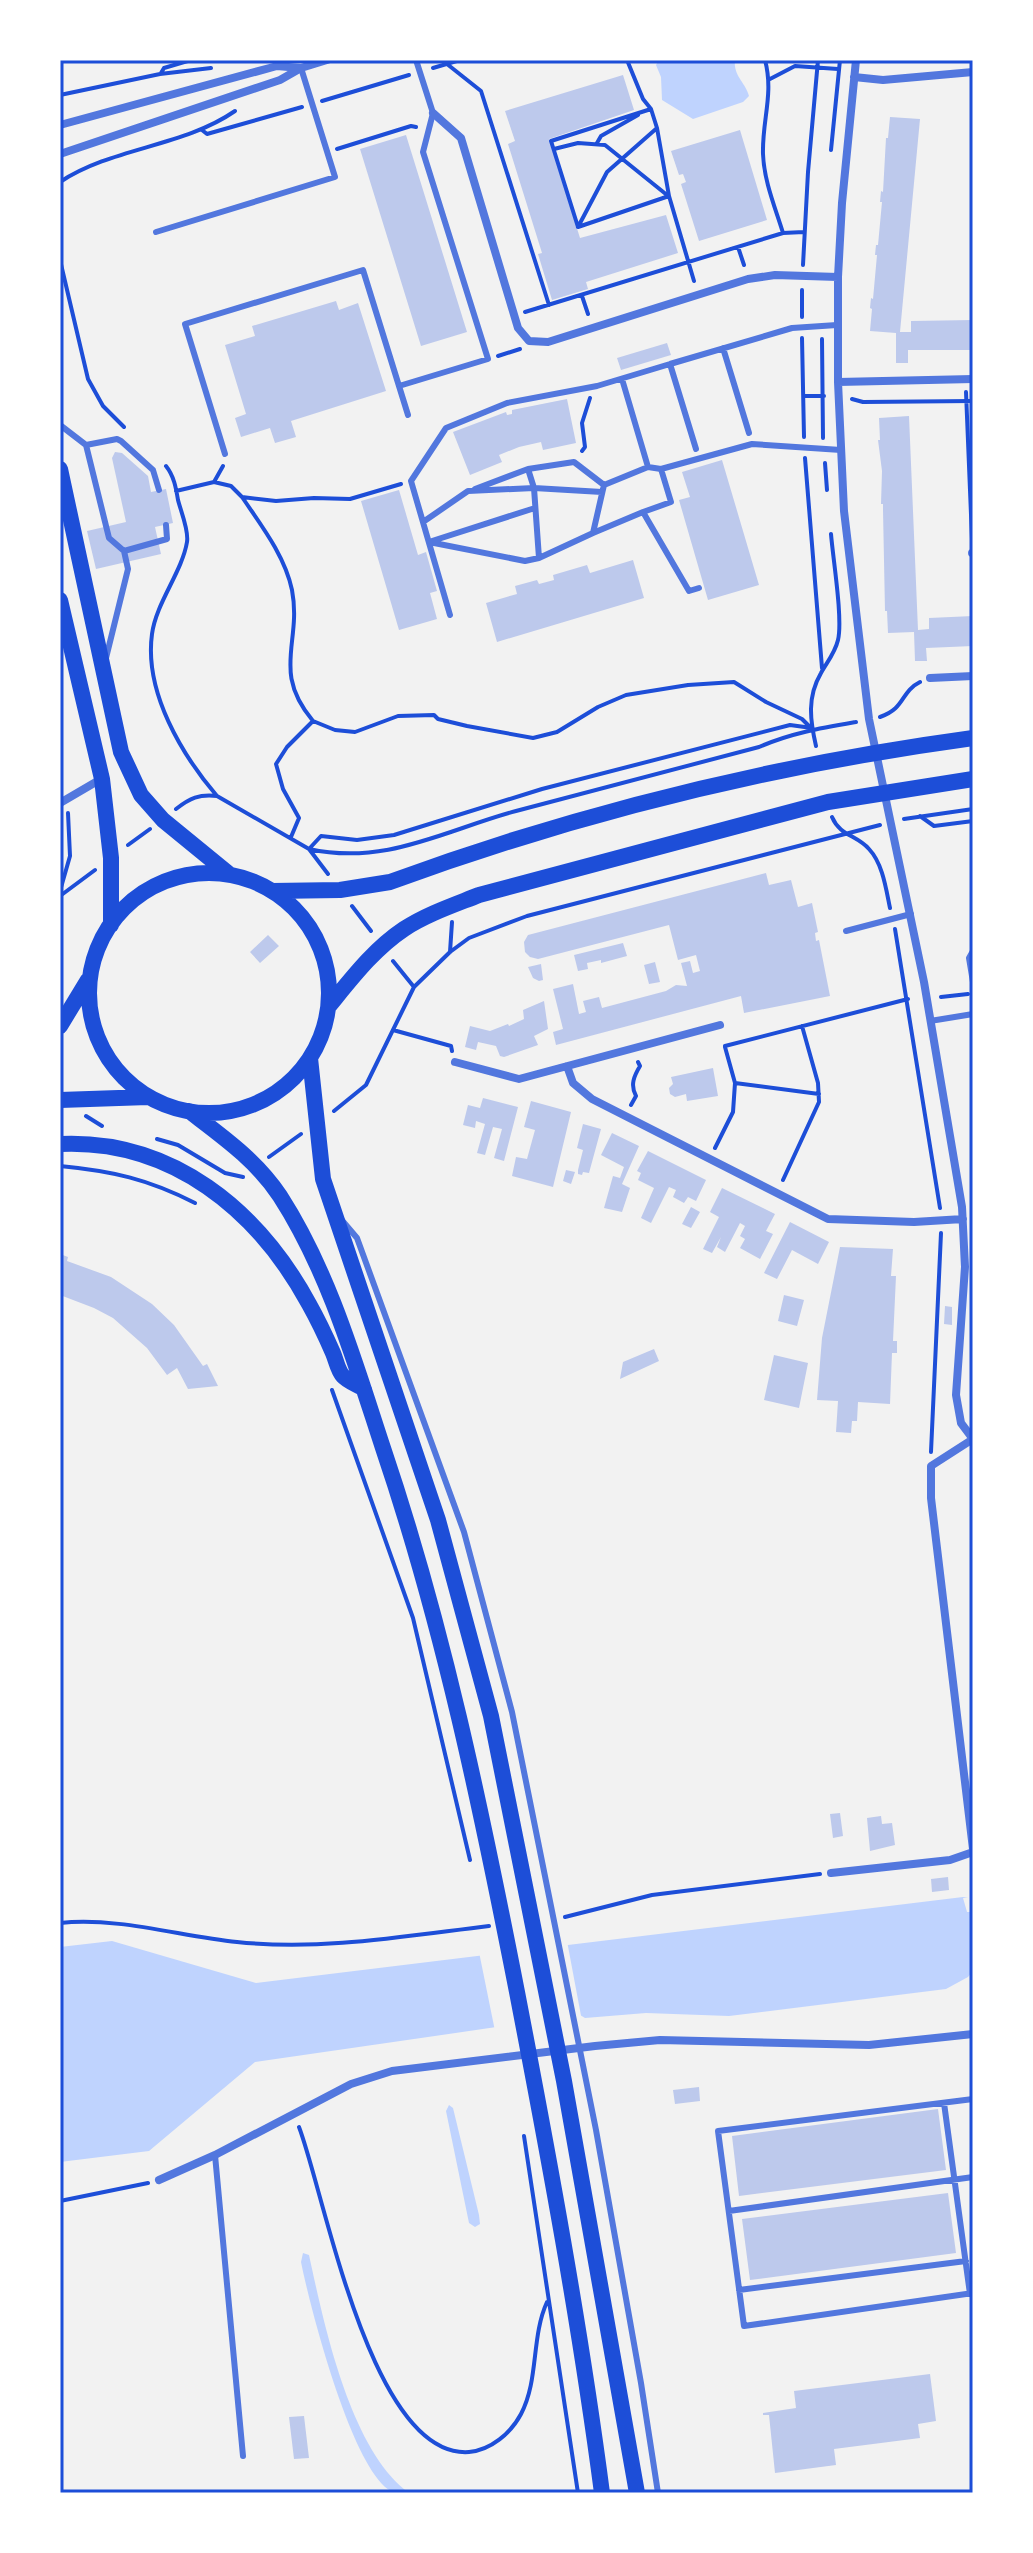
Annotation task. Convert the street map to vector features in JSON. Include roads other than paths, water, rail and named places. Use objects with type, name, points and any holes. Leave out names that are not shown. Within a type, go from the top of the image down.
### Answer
[{"type":"main road","points":[[60,469],[121,752],[141,795],[163,820],[230,875],[272,891],[298,913],[317,941],[327,972],[329,1006],[322,1033],[310,1058],[288,1084],[258,1103],[224,1112],[189,1111],[164,1105],[148,1097],[121,1075],[101,1045],[90,1011],[90,975]]},
{"type":"main road","points":[[60,600],[102,779],[111,858],[111,925]]},
{"type":"main road","points":[[272,891],[340,890],[390,882],[543,829],[632,806],[820,761],[973,738]]},
{"type":"main road","points":[[329,1006],[382,947],[405,929],[479,895],[828,802],[973,779]]},
{"type":"main road","points":[[60,1026],[90,975],[100,944],[111,925],[140,895],[168,881],[199,874],[230,875]]},
{"type":"main road","points":[[310,1058],[323,1179],[438,1520],[491,1716],[564,2081],[637,2493]]},
{"type":"main road","points":[[67,1099],[148,1097]]},
{"type":"main road","points":[[189,1111],[257,1166],[279,1195],[303,1237],[347,1341],[404,1509],[440,1635],[494,1876],[535,2085],[587,2383],[602,2493]]},
{"type":"main road","points":[[60,1144],[129,1150],[180,1170],[216,1192],[248,1219],[275,1250],[320,1326],[342,1376],[364,1389]]},
{"type":"street","points":[[831,1873],[950,1860],[973,1851],[933,1529],[931,1466],[973,1439],[961,1423],[956,1395],[963,1319],[963,1219],[927,999],[869,719],[849,561],[841,450],[838,277],[856,60]]},
{"type":"street","points":[[60,154],[280,80],[301,68],[323,61]]},
{"type":"street","points":[[60,125],[277,66],[301,68]]},
{"type":"street","points":[[854,77],[883,80],[972,72]]},
{"type":"street","points":[[433,113],[461,138],[518,328],[529,341],[548,342],[748,279],[802,275],[838,277]]},
{"type":"street","points":[[838,382],[969,379]]},
{"type":"street","points":[[930,678],[973,676]]},
{"type":"street","points":[[62,802],[102,779]]},
{"type":"street","points":[[455,1062],[519,1079],[720,1025]]},
{"type":"street","points":[[567,1066],[573,1083],[592,1099],[828,1219],[914,1222],[963,1219]]},
{"type":"street","points":[[159,2180],[215,2155],[351,2084],[392,2071],[595,2046],[697,2040],[869,2045],[973,2034]]},
{"type":"lane","points":[[399,386],[488,359],[423,152],[433,113],[416,60]]},
{"type":"lane","points":[[156,232],[335,177],[301,68]]},
{"type":"lane","points":[[225,454],[185,324],[363,270],[408,415]]},
{"type":"lane","points":[[450,615],[411,481],[446,428],[507,403],[589,388],[802,326],[837,325]]},
{"type":"lane","points":[[723,348],[749,433]]},
{"type":"lane","points":[[670,364],[696,449]]},
{"type":"lane","points":[[622,379],[648,467]]},
{"type":"lane","points":[[60,425],[86,445],[109,538],[124,551],[128,569],[103,669]]},
{"type":"lane","points":[[86,445],[117,439],[121,441],[153,470],[159,490]]},
{"type":"lane","points":[[468,491],[603,488],[648,467],[661,469],[752,444],[841,450]]},
{"type":"lane","points":[[423,522],[468,491],[528,469],[574,462],[603,488]]},
{"type":"lane","points":[[528,469],[534,488],[539,558]]},
{"type":"lane","points":[[429,542],[525,561],[539,558],[671,502],[661,469]]},
{"type":"lane","points":[[593,533],[603,488]]},
{"type":"lane","points":[[429,542],[535,508]]},
{"type":"lane","points":[[643,512],[689,591],[699,588]]},
{"type":"lane","points":[[124,551],[167,539],[166,525]]},
{"type":"lane","points":[[846,931],[911,914]]},
{"type":"lane","points":[[973,951],[969,958],[973,982]]},
{"type":"lane","points":[[930,1021],[973,1014]]},
{"type":"lane","points":[[332,1211],[349,1225],[357,1238],[464,1532],[512,1712],[585,2079],[658,2493]]},
{"type":"lane","points":[[944,2103],[972,2294],[744,2326],[718,2131],[973,2099]]},
{"type":"lane","points":[[215,2155],[243,2456]]},
{"type":"lane","points":[[729,2211],[973,2177]]},
{"type":"lane","points":[[739,2290],[966,2261]]},
{"type":"water","points":[[659,60],[735,60],[736,71],[749,96],[743,102],[693,119],[662,100],[661,77],[656,65]]},
{"type":"water","points":[[968,1897],[963,1898],[967,1912],[973,1912],[973,1971],[946,1989],[729,2016],[646,2013],[585,2018],[580,2015],[255,2062],[149,2151],[60,2162],[60,1947],[112,1941],[256,1983]]},
{"type":"water","points":[[449,2105],[453,2108],[479,2215],[480,2224],[475,2227],[469,2223],[446,2111]]},
{"type":"water","points":[[303,2253],[309,2255],[332,2349],[355,2417],[388,2473],[409,2493],[391,2491],[376,2477],[362,2453],[323,2349],[301,2262]]}]
